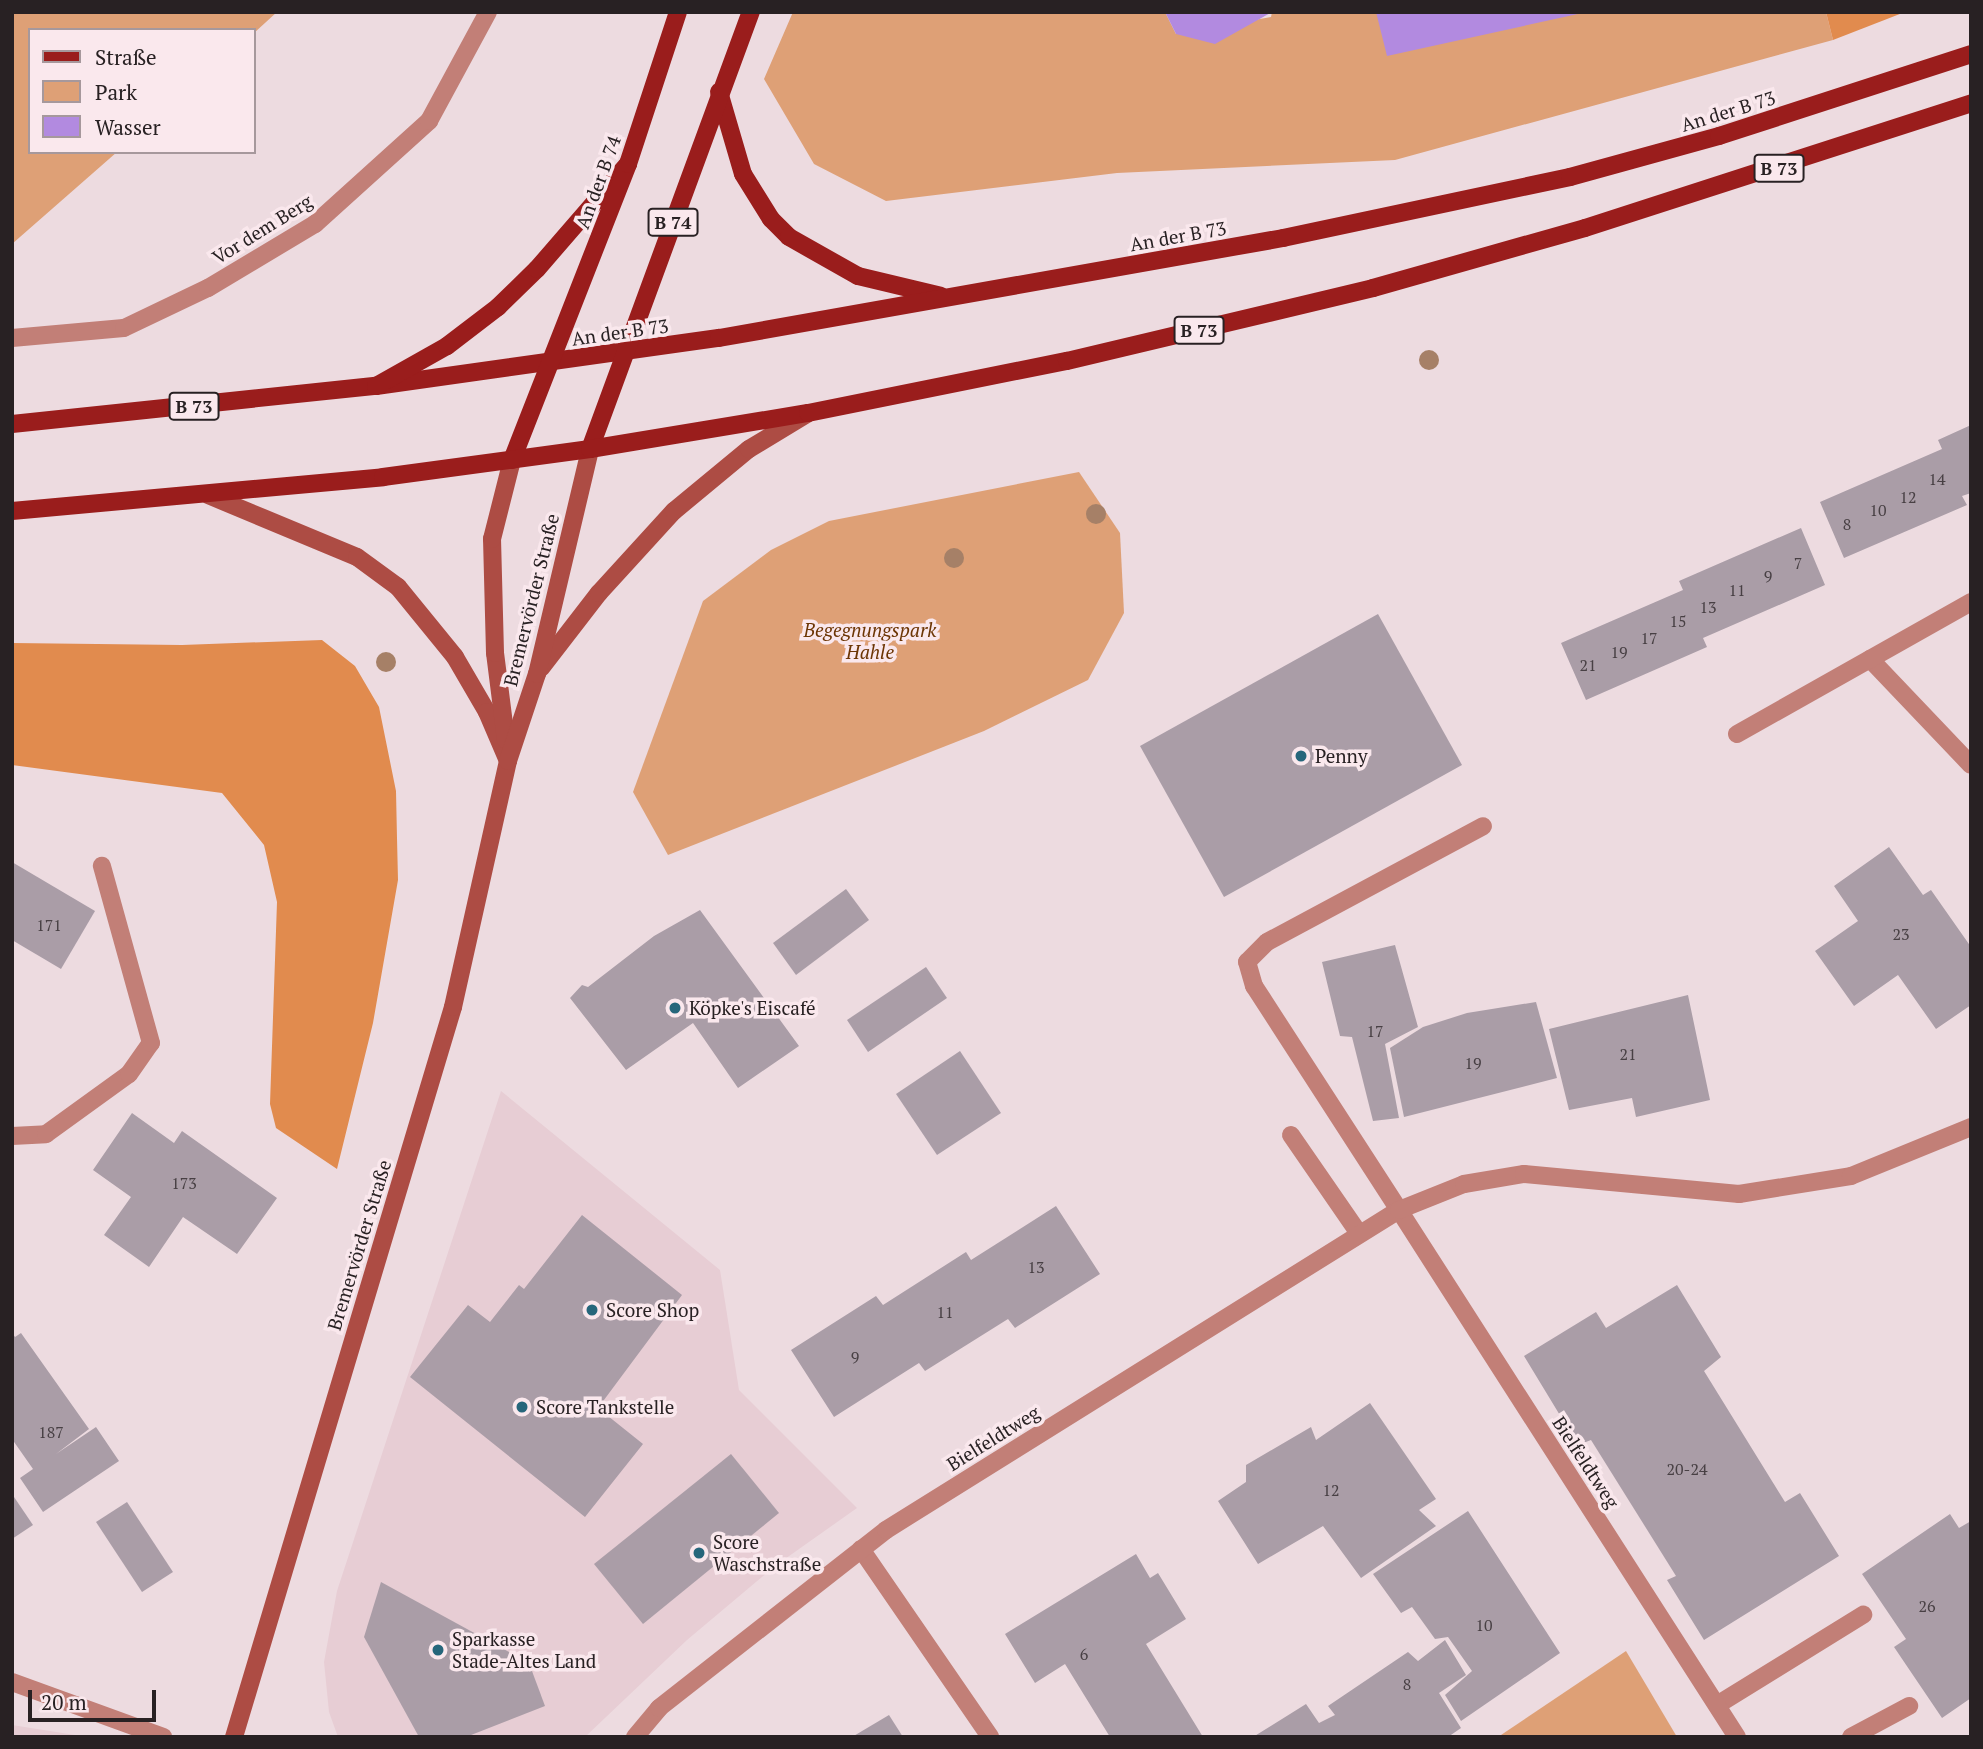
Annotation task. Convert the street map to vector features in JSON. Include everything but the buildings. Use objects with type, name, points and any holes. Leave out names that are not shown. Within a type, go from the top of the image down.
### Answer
[{"type":"main road","name":"An der B 74","points":[[512,460],[628,164],[678,12]]},
{"type":"main road","name":"B 74","points":[[590,449],[628,352],[719,92],[751,12]]},
{"type":"main road","name":"An der B 73","points":[[376,386],[628,352],[958,298],[1283,238],[1570,177],[1719,136],[1971,54]]},
{"type":"main road","points":[[719,92],[743,174],[763,208],[789,237],[858,276],[958,298]]},
{"type":"main road","name":"B 73","points":[[12,511],[208,495],[590,449],[808,413],[1067,361],[1373,288],[1639,212],[1971,103]]},
{"type":"main road","points":[[376,386],[447,346],[498,307],[537,269],[628,164]]},
{"type":"main road","name":"B 73","points":[[12,424],[376,386]]},
{"type":"main road","points":[[537,674],[599,593],[674,511],[749,449],[808,413]]},
{"type":"main road","name":"Bremervörder Straße","points":[[234,1737],[453,1007],[508,761],[537,674],[590,449]]},
{"type":"main road","name":"Bremervörder Straße","points":[[508,761],[495,653],[492,552],[512,460]]},
{"type":"main road","points":[[208,495],[357,557],[397,587],[455,657],[488,712],[508,761]]},
{"type":"street","name":"Vor dem Berg","points":[[12,338],[124,328],[208,288],[315,224],[429,121],[488,12]]},
{"type":"street","points":[[1737,734],[1971,602]]},
{"type":"street","points":[[1870,659],[1971,765]]},
{"type":"street","points":[[1399,1210],[1254,986],[1248,962],[1267,942],[1483,826]]},
{"type":"street","points":[[12,1136],[46,1134],[129,1074],[151,1043],[102,866]]},
{"type":"street","name":"Bielfeldtweg","points":[[635,1737],[669,1700],[861,1549],[1358,1232],[1399,1210],[1464,1184],[1524,1174],[1740,1194],[1851,1176],[1971,1127]]},
{"type":"street","points":[[1291,1135],[1358,1232]]},
{"type":"street","name":"Bielfeldtweg","points":[[1399,1210],[1737,1737]]},
{"type":"street","points":[[861,1549],[990,1737]]},
{"type":"street","points":[[1717,1705],[1863,1615]]},
{"type":"street","points":[[12,1682],[163,1737]]},
{"type":"street","points":[[1851,1737],[1909,1706]]},
{"type":"shaded area","points":[[1826,12],[1905,12],[1833,40]]},
{"type":"shaded area","points":[[322,640],[355,666],[379,707],[396,791],[398,880],[373,1023],[337,1169],[276,1128],[270,1104],[277,902],[264,845],[222,793],[12,765],[12,643],[182,645]]},
{"type":"shaded area","points":[[501,1091],[720,1270],[739,1390],[857,1508],[775,1566],[687,1640],[585,1737],[338,1737],[329,1712],[324,1662],[337,1591]]},
{"type":"shaded area","points":[[12,1725],[75,1735],[78,1737],[12,1737]]},
{"type":"green space","points":[[12,12],[277,12],[256,31],[256,28],[28,28],[28,154],[115,154],[12,244]]},
{"type":"green space","points":[[793,12],[1165,12],[1176,34],[1271,17],[1272,12],[1826,12],[1833,40],[1395,160],[1117,173],[886,201],[814,164],[764,79]]},
{"type":"green space","name":"Begegnungspark Hahle","points":[[1079,472],[1120,533],[1124,613],[1088,680],[984,731],[668,855],[633,792],[703,601],[771,550],[829,521]]},
{"type":"green space","points":[[1626,1651],[1677,1737],[1498,1737]]},
{"type":"water","points":[[1165,12],[1272,12],[1215,44],[1176,34]]},
{"type":"water","points":[[1376,12],[1587,12],[1387,56]]},
{"type":"place","name":"Penny","points":[[1301,756]]},
{"type":"place","name":"Köpke's Eiscafé","points":[[675,1008]]},
{"type":"place","name":"Score Shop","points":[[592,1310]]},
{"type":"place","name":"Score Tankstelle","points":[[522,1407]]},
{"type":"place","name":"Score Waschstraße","points":[[699,1553]]},
{"type":"place","name":"Sparkasse Stade-Altes Land","points":[[438,1650]]}]
